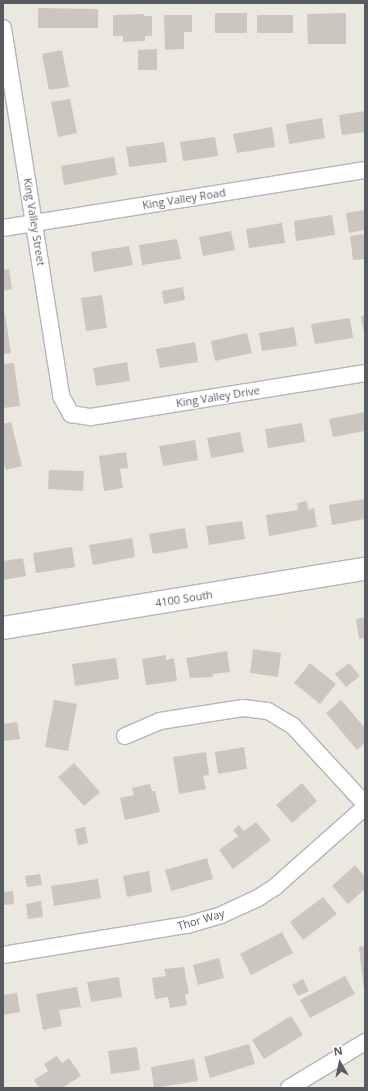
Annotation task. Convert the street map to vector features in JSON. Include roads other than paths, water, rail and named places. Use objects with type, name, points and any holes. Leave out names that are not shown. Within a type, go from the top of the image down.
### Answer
[{"type":"main road","name":"4100 South","points":[[3,628],[365,569]]},
{"type":"street","name":"King Valley Street","points":[[3,28],[61,396],[71,414]]},
{"type":"street","name":"King Valley Road","points":[[3,228],[365,170]]},
{"type":"street","name":"King Valley Drive","points":[[71,414],[90,418],[365,373]]},
{"type":"street","points":[[125,736],[160,721],[243,708],[268,711],[293,726],[365,804]]},
{"type":"street","name":"Thor Way","points":[[3,955],[187,925],[221,915],[258,898],[275,886],[365,807]]},
{"type":"street","points":[[288,1088],[365,1042]]}]
